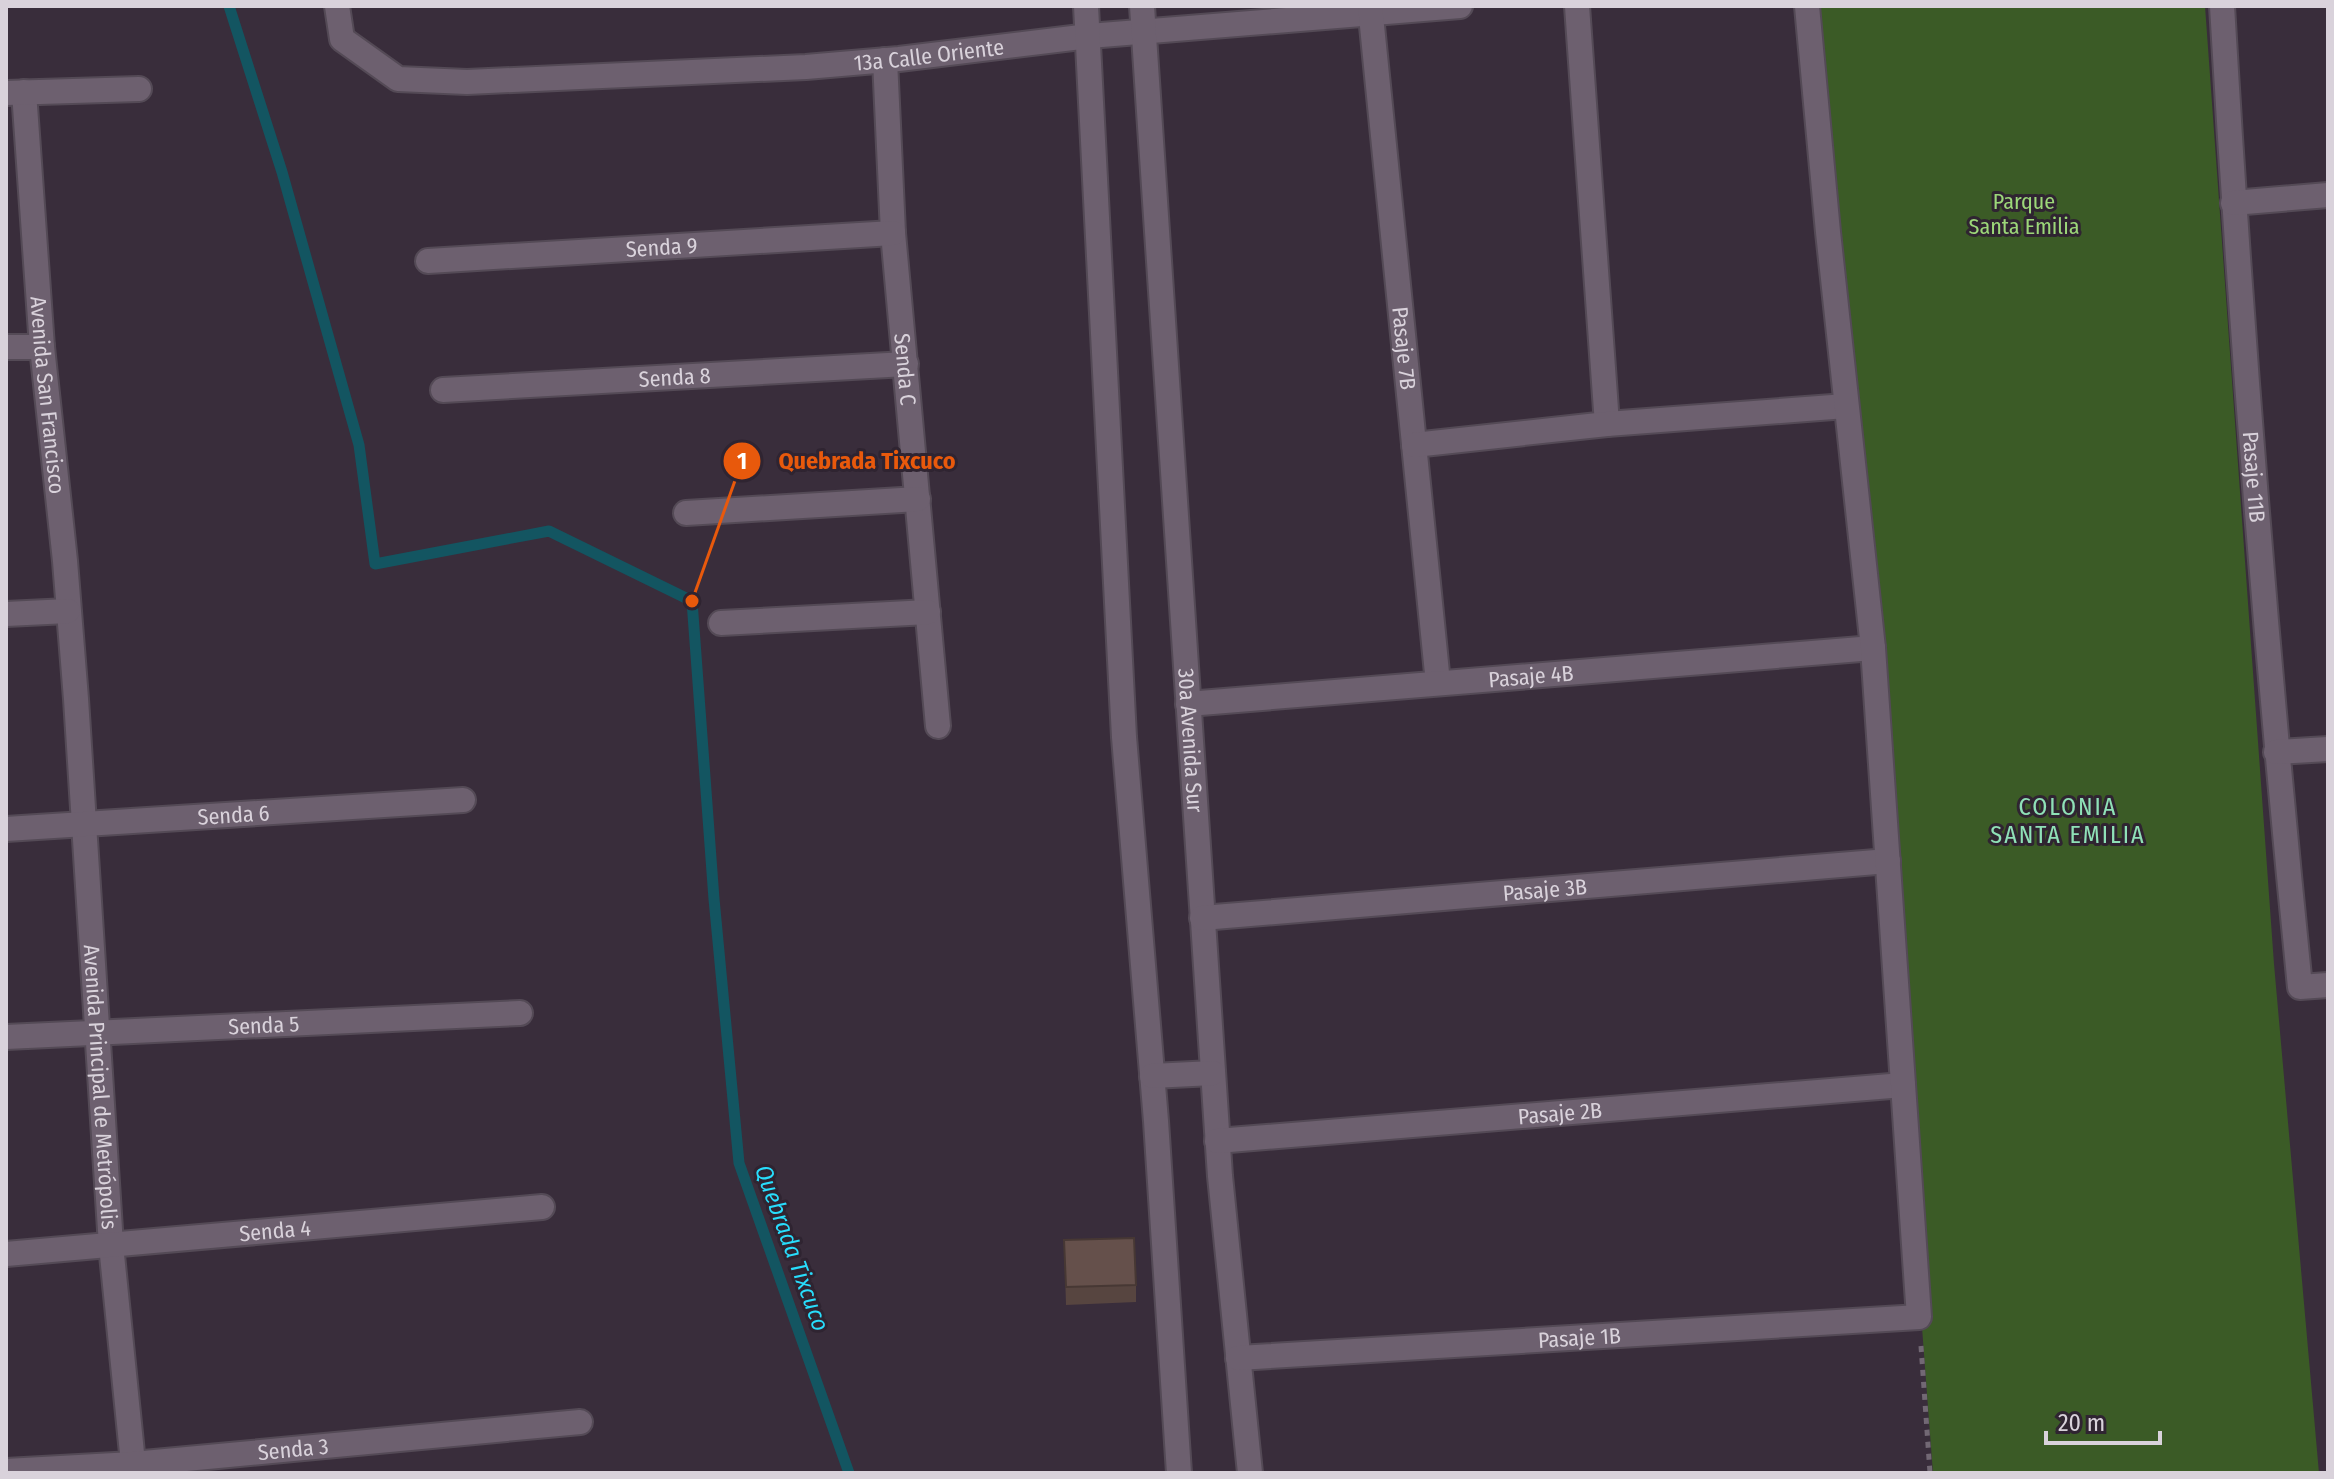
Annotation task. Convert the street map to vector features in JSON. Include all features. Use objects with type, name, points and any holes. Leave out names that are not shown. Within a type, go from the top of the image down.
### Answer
[{"type":"street","name":"13a Calle Oriente","points":[[337,6],[342,39],[398,79],[467,82],[806,67],[1089,36],[1370,10],[1460,6]]},
{"type":"street","points":[[1086,6],[1124,737],[1152,1076],[1179,1473]]},
{"type":"street","name":"30a Avenida Sur","points":[[1142,6],[1179,529],[1217,1141],[1250,1473]]},
{"type":"street","points":[[1577,6],[1607,424]]},
{"type":"street","points":[[1807,6],[1873,648],[1919,1317]]},
{"type":"street","name":"Pasaje 11B","points":[[2222,6],[2233,203],[2276,752],[2300,987],[2328,985]]},
{"type":"street","name":"Pasaje 7B","points":[[1370,10],[1438,683]]},
{"type":"street","name":"Senda C","points":[[885,60],[893,233],[938,726]]},
{"type":"street","points":[[15,93],[139,89]]},
{"type":"street","name":"Avenida San Francisco","points":[[15,93],[76,699]]},
{"type":"street","points":[[2233,203],[2328,195]]},
{"type":"street","name":"Senda 9","points":[[428,261],[893,233]]},
{"type":"street","points":[[6,347],[42,347]]},
{"type":"street","name":"Senda 8","points":[[443,390],[906,364]]},
{"type":"street","points":[[1414,445],[1607,424],[1846,406]]},
{"type":"street","points":[[686,513],[918,499]]},
{"type":"street","points":[[6,614],[68,611]]},
{"type":"street","points":[[721,623],[928,612]]},
{"type":"street","name":"Pasaje 4B","points":[[1188,704],[1873,648]]},
{"type":"street","name":"Avenida Principal de Metrópolis","points":[[76,699],[111,1245],[133,1468]]},
{"type":"street","points":[[2276,752],[2328,749]]},
{"type":"street","name":"Senda 6","points":[[6,829],[463,800]]},
{"type":"street","name":"Pasaje 3B","points":[[1202,918],[1888,861]]},
{"type":"street","name":"Senda 5","points":[[6,1037],[520,1013]]},
{"type":"street","points":[[1152,1076],[1213,1073]]},
{"type":"street","name":"Pasaje 2B","points":[[1217,1141],[1903,1085]]},
{"type":"street","name":"Senda 4","points":[[6,1254],[542,1207]]},
{"type":"street","name":"Pasaje 1B","points":[[1238,1358],[1919,1317]]},
{"type":"street","name":"Senda 3","points":[[6,1471],[133,1468],[580,1422]]},
{"type":"path","points":[[1919,1317],[1930,1473]]},
{"type":"green space","name":"Parque Santa Emilia","points":[[1808,6],[2205,6],[2274,964],[2319,1473],[1933,1473],[1893,943]]},
{"type":"building","points":[[1134,1238],[1136,1285],[1066,1287],[1064,1240]]},
{"type":"waterway","name":"Quebrada Tixcuco","points":[[229,6],[282,172],[359,445],[375,564],[549,531],[692,601],[714,899],[739,1163],[849,1473]]},
{"type":"place","name":"Quebrada Tixcuco","points":[[692,601]]},
{"type":"district","name":"COLONIA SANTA EMILIA","points":[[2068,821]]}]
